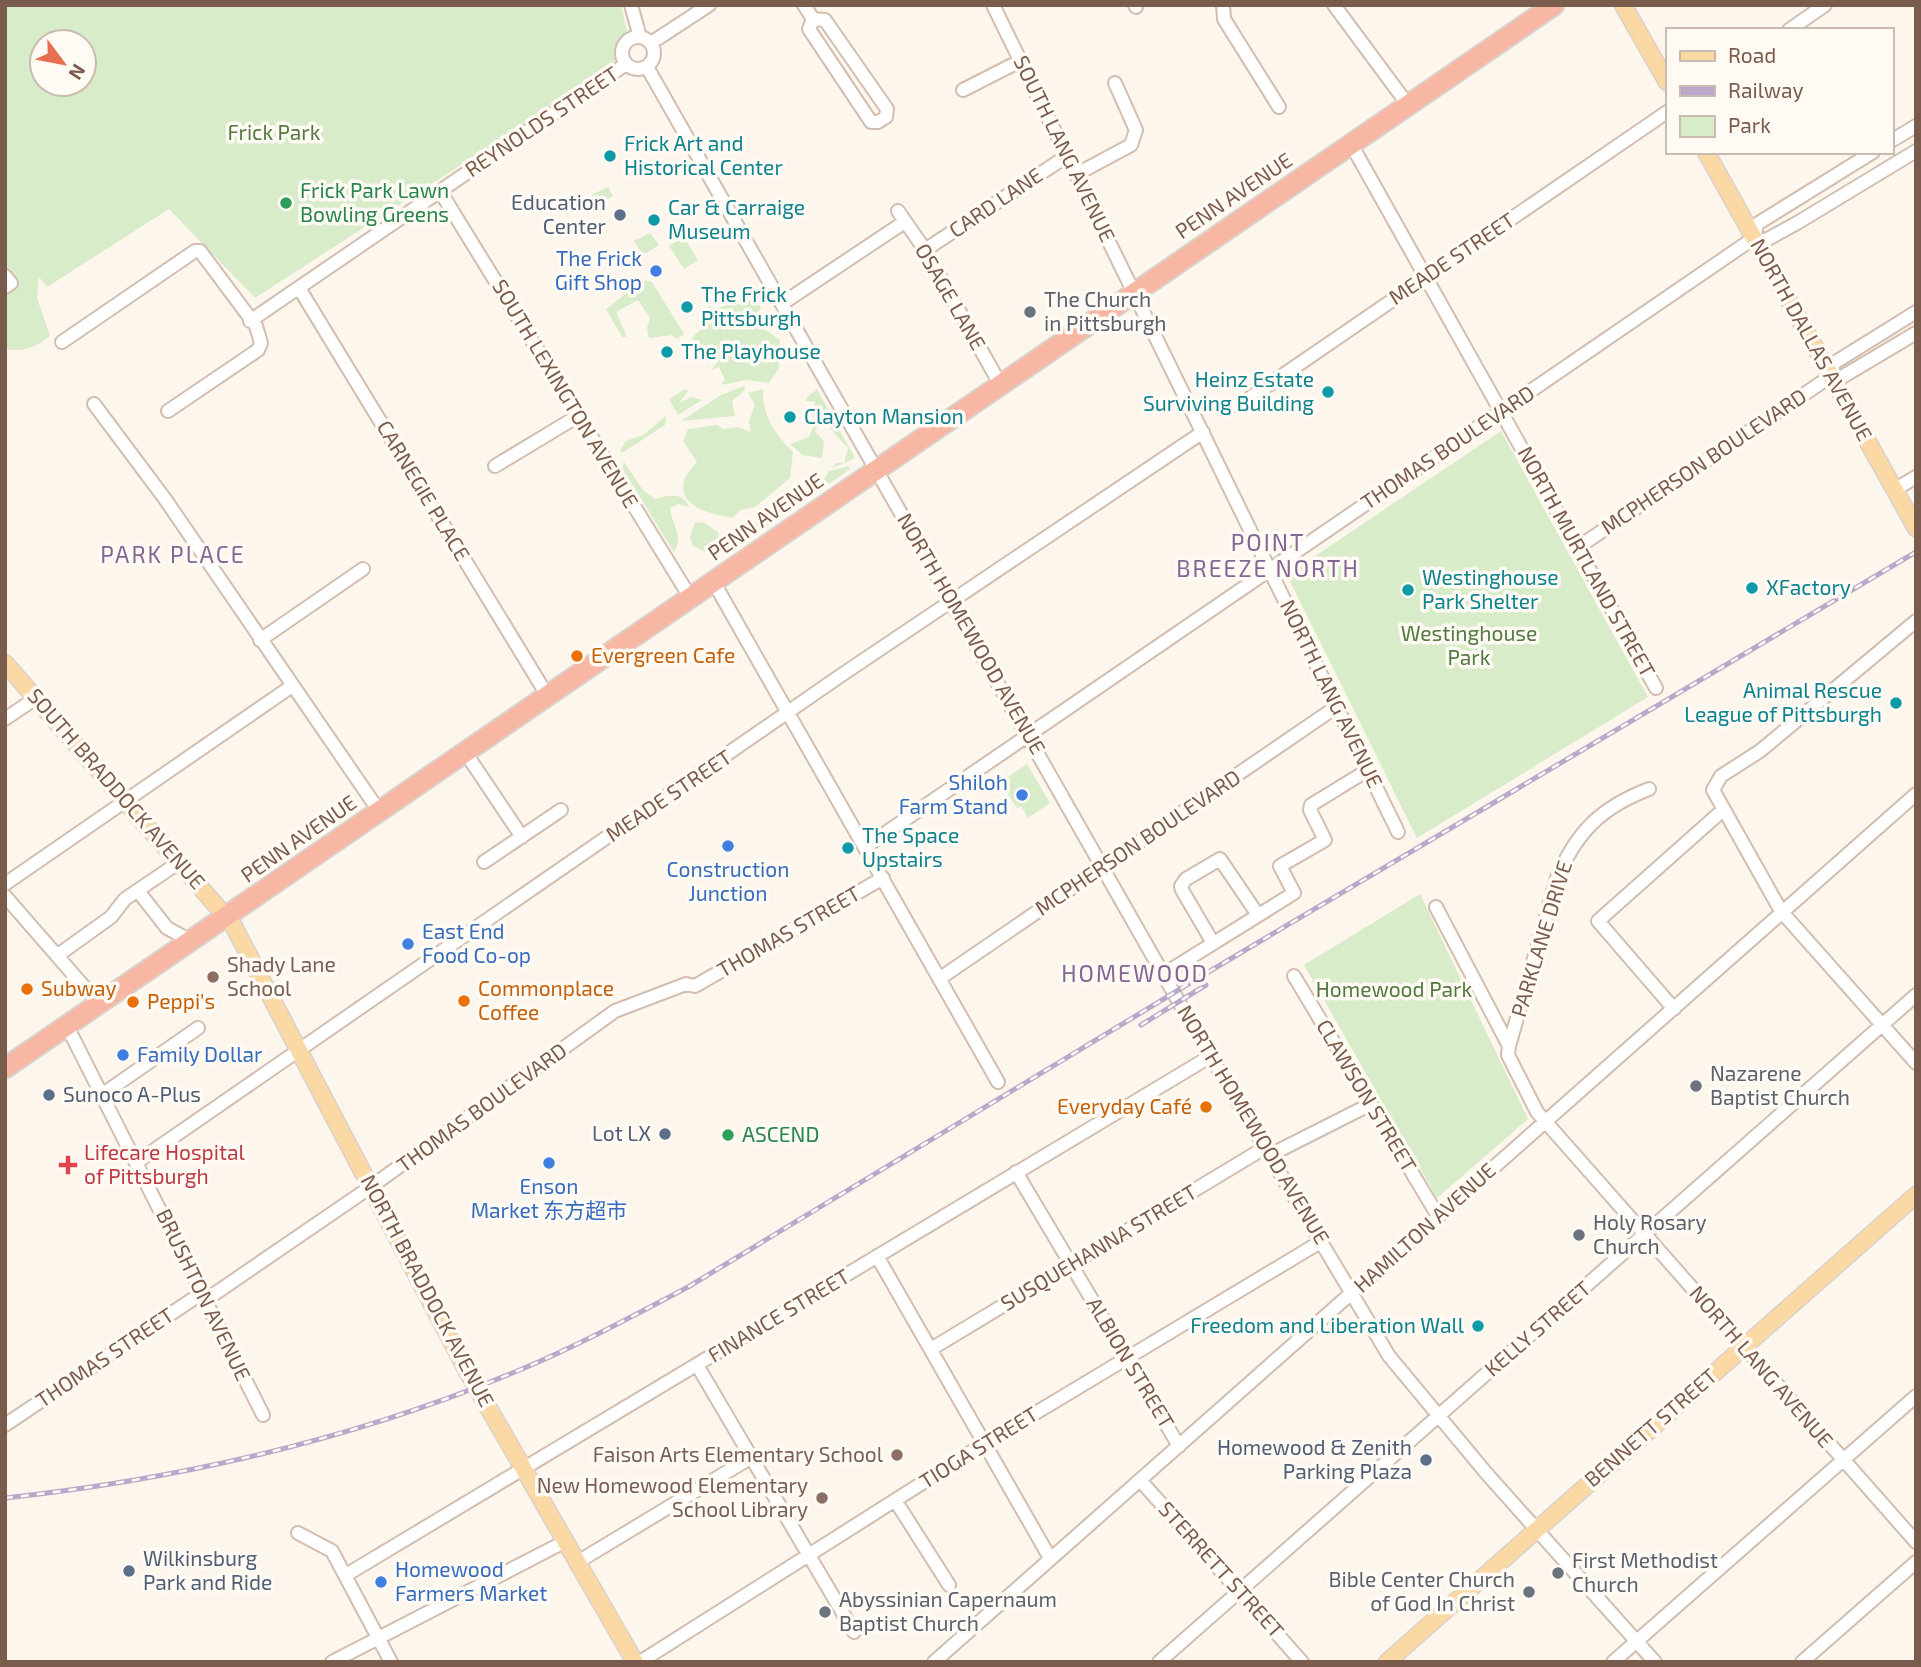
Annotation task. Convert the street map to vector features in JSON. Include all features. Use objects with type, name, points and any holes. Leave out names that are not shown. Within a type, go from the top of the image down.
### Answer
[{"type":"highway","name":"PENN AVENUE","points":[[5,1068],[1554,5]]},
{"type":"main road","points":[[1623,5],[1666,80]]},
{"type":"main road","name":"NORTH DALLAS AVENUE","points":[[1707,154],[1916,528]]},
{"type":"main road","name":"SOUTH BRADDOCK AVENUE","points":[[5,663],[227,916]]},
{"type":"main road","name":"NORTH BRADDOCK AVENUE","points":[[227,916],[372,1186],[466,1369],[576,1563],[637,1662]]},
{"type":"main road","name":"BENNETT STREET","points":[[1387,1662],[1916,1195]]},
{"type":"street","points":[[631,5],[645,40],[654,54],[648,67],[639,70],[626,64],[621,55],[624,45],[633,37],[645,40],[709,5]]},
{"type":"street","points":[[804,5],[813,19]]},
{"type":"street","name":"SOUTH LANG AVENUE","points":[[993,5],[1135,292]]},
{"type":"street","points":[[1223,5],[1224,19],[1279,107]]},
{"type":"street","points":[[1334,5],[1408,105]]},
{"type":"street","points":[[1792,28],[1825,5]]},
{"type":"street","points":[[813,19],[825,20],[887,109],[886,117],[878,122],[871,122],[809,29],[813,19]]},
{"type":"street","points":[[963,90],[1020,61]]},
{"type":"street","name":"REYNOLDS STREET","points":[[250,321],[626,64]]},
{"type":"street","name":"NORTH HOMEWOOD AVENUE","points":[[648,67],[1211,1056],[1389,1356],[1537,1530],[1655,1662]]},
{"type":"street","points":[[1077,174],[1131,145],[1136,130],[1115,83]]},
{"type":"street","name":"MEADE STREET","points":[[1238,406],[1666,113]]},
{"type":"street","points":[[1893,140],[1916,126]]},
{"type":"street","name":"NORTH MURTLAND STREET","points":[[1351,144],[1656,688]]},
{"type":"street","name":"THOMAS BOULEVARD","points":[[1754,238],[1766,240],[1916,150]]},
{"type":"street","name":"THOMAS BOULEVARD","points":[[865,847],[1754,238],[1757,224],[1870,154]]},
{"type":"street","name":"CARD LANE","points":[[925,250],[1067,156]]},
{"type":"street","name":"SOUTH LEXINGTON AVENUE","points":[[440,191],[690,597]]},
{"type":"street","name":"OSAGE LANE","points":[[783,303],[899,218],[925,250],[1000,384]]},
{"type":"street","points":[[62,342],[195,251],[200,251],[260,335],[258,349],[168,411]]},
{"type":"street","name":"CARNEGIE PLACE","points":[[299,288],[547,695]]},
{"type":"street","name":"NORTH LANG AVENUE","points":[[1135,292],[1398,832]]},
{"type":"street","name":"MCPHERSON BOULEVARD","points":[[1831,376],[1834,363],[1916,312]]},
{"type":"street","name":"MCPHERSON BOULEVARD","points":[[1577,548],[1831,376],[1842,377],[1916,333]]},
{"type":"street","points":[[94,404],[164,499],[379,811]]},
{"type":"street","points":[[495,466],[578,416]]},
{"type":"street","name":"MEADE STREET","points":[[137,1163],[952,601],[1203,432]]},
{"type":"street","points":[[1894,490],[1916,477]]},
{"type":"street","points":[[260,640],[363,569]]},
{"type":"street","points":[[713,581],[998,1082]]},
{"type":"street","points":[[1916,621],[1760,751],[1721,776],[1713,790],[1781,911],[1916,1063]]},
{"type":"street","points":[[5,884],[292,686]]},
{"type":"street","points":[[5,719],[36,698]]},
{"type":"street","name":"MCPHERSON BOULEVARD","points":[[939,979],[1336,707]]},
{"type":"street","points":[[465,752],[523,837]]},
{"type":"street","points":[[1164,974],[1294,892],[1280,866],[1325,840],[1310,810],[1311,805],[1367,770]]},
{"type":"street","name":"PARKLANE DRIVE","points":[[1509,1046],[1557,878],[1566,858],[1583,832],[1616,802],[1649,789]]},
{"type":"street","name":"HAMILTON AVENUE","points":[[934,1662],[1916,794]]},
{"type":"street","points":[[484,862],[561,810]]},
{"type":"street","points":[[1674,1009],[1598,921],[1723,810]]},
{"type":"street","points":[[1213,943],[1182,890],[1181,886],[1186,878],[1220,859],[1258,915]]},
{"type":"street","points":[[61,958],[110,917],[119,906],[178,863]]},
{"type":"street","name":"THOMAS STREET","points":[[695,986],[883,878]]},
{"type":"street","points":[[138,891],[167,928],[191,941]]},
{"type":"street","points":[[5,896],[99,1004]]},
{"type":"street","name":"NORTH LANG AVENUE","points":[[1436,907],[1509,1046],[1508,1055],[1544,1122],[1916,1542]]},
{"type":"street","points":[[167,928],[167,957]]},
{"type":"street","name":"CLAWSON STREET","points":[[1294,976],[1438,1216]]},
{"type":"street","name":"THOMAS BOULEVARD","points":[[207,1299],[372,1186],[615,1011],[685,984],[695,986]]},
{"type":"street","name":"KELLY STREET","points":[[1159,1662],[1916,995]]},
{"type":"street","name":"BRUSHTON AVENUE","points":[[67,1026],[207,1299],[262,1415]]},
{"type":"street","points":[[103,1094],[198,1028]]},
{"type":"street","name":"FINANCE STREET","points":[[346,1575],[1211,1056]]},
{"type":"street","name":"SUSQUEHANNA STREET","points":[[931,1349],[1268,1151],[1371,1104]]},
{"type":"street","name":"ALBION STREET","points":[[1016,1172],[1179,1446]]},
{"type":"street","name":"TIOGA STREET","points":[[637,1662],[984,1444],[1322,1241]]},
{"type":"street","points":[[877,1256],[1051,1558]]},
{"type":"street","name":"THOMAS STREET","points":[[5,1425],[196,1297],[207,1299]]},
{"type":"street","points":[[697,1366],[854,1632]]},
{"type":"street","points":[[1614,1662],[1916,1396]]},
{"type":"street","points":[[576,1563],[750,1458]]},
{"type":"street","name":"STERRETT STREET","points":[[1140,1480],[1302,1662]]},
{"type":"street","points":[[895,1500],[949,1585]]},
{"type":"street","points":[[298,1533],[332,1551],[391,1662]]},
{"type":"street","points":[[332,1662],[564,1542]]},
{"type":"street","points":[[1802,1662],[1916,1562]]},
{"type":"green space","name":"Frick Park","points":[[5,5],[621,5],[627,31],[617,46],[614,66],[255,298],[169,209],[47,287],[39,277],[37,298],[50,336],[29,348],[12,350],[5,349],[5,292],[17,282],[5,269]]},
{"type":"green space","points":[[608,187],[613,196],[597,206],[591,195]]},
{"type":"green space","points":[[650,233],[659,245],[643,255],[634,241]]},
{"type":"green space","points":[[684,237],[698,260],[684,269],[669,246]]},
{"type":"green space","points":[[643,280],[652,282],[684,334],[677,339],[671,335],[649,338],[647,328],[650,318],[638,300],[616,312],[627,337],[622,337],[606,309]]},
{"type":"green space","points":[[752,297],[761,308],[755,318],[761,320],[760,326],[780,340],[779,368],[769,383],[747,380],[721,385],[725,379],[719,367],[711,370],[719,360],[707,363],[712,358],[705,345],[697,348],[692,338],[709,322],[708,306],[716,309],[731,303],[745,305]]},
{"type":"green space","points":[[744,386],[745,390],[732,401],[735,416],[681,421],[721,395]]},
{"type":"green space","points":[[685,389],[688,391],[679,403],[692,397],[702,400],[678,415],[669,399]]},
{"type":"green space","points":[[763,389],[764,407],[771,424],[793,452],[790,478],[755,507],[740,510],[733,518],[717,515],[692,504],[683,490],[685,478],[697,462],[683,441],[688,429],[717,425],[723,429],[738,427],[751,432],[749,421],[755,405],[748,393]]},
{"type":"green space","points":[[817,389],[855,458],[844,463],[848,448],[825,423],[818,425],[815,431],[824,441],[822,458],[803,455],[790,444],[809,437],[815,423],[812,412],[816,402],[806,401]]},
{"type":"green space","points":[[666,416],[665,425],[622,453],[620,450],[626,441],[643,435]]},
{"type":"green space","name":"Westinghouse Park","points":[[1501,431],[1648,697],[1417,838],[1287,575]]},
{"type":"green space","points":[[624,462],[643,490],[655,499],[679,497],[689,507],[679,504],[670,508],[678,535],[674,552],[622,468]]},
{"type":"green space","points":[[849,466],[850,469],[805,501],[816,481],[824,480],[829,471]]},
{"type":"green space","points":[[786,513],[732,551],[731,549],[743,542],[754,525],[768,517]]},
{"type":"green space","points":[[695,522],[705,523],[719,533],[717,549],[710,554],[693,546],[690,537]]},
{"type":"green space","points":[[1027,764],[1050,803],[1028,818],[1021,806],[1017,808],[1000,782]]},
{"type":"green space","name":"Homewood Park","points":[[1420,894],[1528,1119],[1437,1198],[1304,965]]},
{"type":"railway","points":[[5,1498],[137,1480],[333,1435],[460,1394],[585,1340],[688,1287],[1200,977],[1916,552]]},
{"type":"railway","points":[[1141,1025],[1206,985]]},
{"type":"place","name":"Frick Art and Historical Center","points":[[610,156]]},
{"type":"place","name":"Frick Park Lawn Bowling Greens","points":[[286,203]]},
{"type":"place","name":"Education Center","points":[[620,215]]},
{"type":"place","name":"Car & Carraige Museum","points":[[654,220]]},
{"type":"place","name":"The Frick Gift Shop","points":[[656,271]]},
{"type":"place","name":"The Frick Pittsburgh","points":[[687,307]]},
{"type":"place","name":"The Church in Pittsburgh","points":[[1030,312]]},
{"type":"place","name":"The Playhouse","points":[[667,352]]},
{"type":"place","name":"Heinz Estate Surviving Building","points":[[1328,392]]},
{"type":"place","name":"Clayton Mansion","points":[[790,417]]},
{"type":"place","name":"XFactory","points":[[1752,588]]},
{"type":"place","name":"Westinghouse Park Shelter","points":[[1408,590]]},
{"type":"place","name":"Evergreen Cafe","points":[[577,656]]},
{"type":"place","name":"Animal Rescue League of Pittsburgh","points":[[1896,703]]},
{"type":"place","name":"Shiloh Farm Stand","points":[[1022,795]]},
{"type":"place","name":"Construction Junction","points":[[728,846]]},
{"type":"place","name":"The Space Upstairs","points":[[848,848]]},
{"type":"place","name":"East End Food Co-op","points":[[408,944]]},
{"type":"place","name":"Shady Lane School","points":[[213,977]]},
{"type":"place","name":"Subway","points":[[27,989]]},
{"type":"place","name":"Commonplace Coffee","points":[[464,1001]]},
{"type":"place","name":"Peppi's","points":[[133,1002]]},
{"type":"place","name":"Family Dollar","points":[[123,1055]]},
{"type":"place","name":"Nazarene Baptist Church","points":[[1696,1086]]},
{"type":"place","name":"Sunoco A-Plus","points":[[49,1095]]},
{"type":"place","name":"Everyday Café","points":[[1206,1107]]},
{"type":"place","name":"Lot LX","points":[[665,1134]]},
{"type":"place","name":"ASCEND","points":[[728,1135]]},
{"type":"place","name":"Enson Market 东方超市","points":[[549,1163]]},
{"type":"place","name":"Lifecare Hospital of Pittsburgh","points":[[68,1165]]},
{"type":"place","name":"Holy Rosary Church","points":[[1579,1235]]},
{"type":"place","name":"Freedom and Liberation Wall","points":[[1478,1326]]},
{"type":"place","name":"Faison Arts Elementary School","points":[[897,1455]]},
{"type":"place","name":"Homewood & Zenith Parking Plaza","points":[[1426,1460]]},
{"type":"place","name":"New Homewood Elementary School Library","points":[[822,1498]]},
{"type":"place","name":"Wilkinsburg Park and Ride","points":[[129,1571]]},
{"type":"place","name":"First Methodist Church","points":[[1558,1573]]},
{"type":"place","name":"Homewood Farmers Market","points":[[381,1582]]},
{"type":"place","name":"Bible Center Church of God In Christ","points":[[1529,1592]]},
{"type":"place","name":"Abyssinian Capernaum Baptist Church","points":[[825,1612]]},
{"type":"district","name":"PARK PLACE","points":[[173,555]]},
{"type":"district","name":"POINT BREEZE NORTH","points":[[1268,556]]},
{"type":"district","name":"HOMEWOOD","points":[[1135,974]]}]
